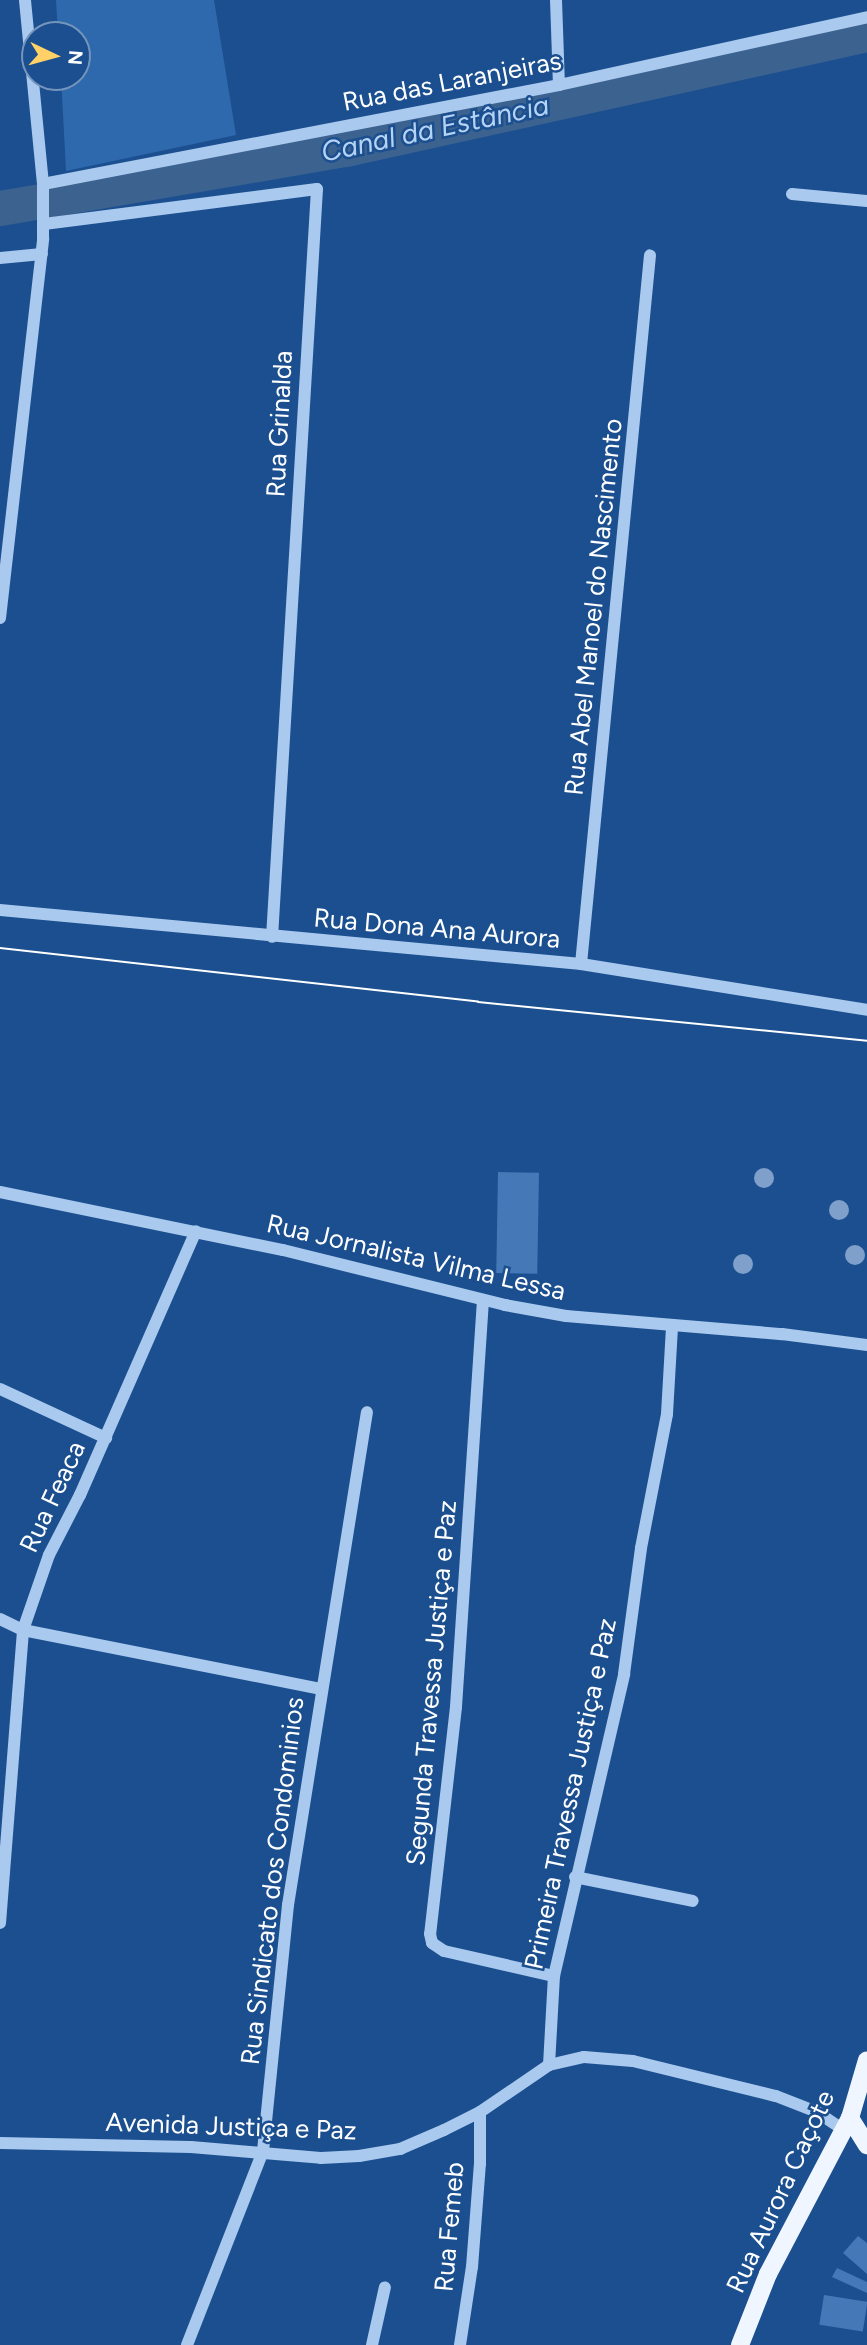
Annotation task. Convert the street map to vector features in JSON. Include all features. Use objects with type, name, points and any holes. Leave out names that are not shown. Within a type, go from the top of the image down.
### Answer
[{"type":"main road","name":"Rua Aurora Caçote","points":[[740,2345],[768,2274],[847,2124],[867,2060]]},
{"type":"main road","points":[[847,2124],[867,2145]]},
{"type":"street","points":[[0,618],[44,223],[25,0]]},
{"type":"street","points":[[556,0],[559,85]]},
{"type":"street","name":"Rua das Laranjeiras","points":[[43,187],[559,85],[867,17]]},
{"type":"street","name":"Rua Grinalda","points":[[44,223],[317,189],[272,937]]},
{"type":"street","points":[[792,194],[867,201]]},
{"type":"street","points":[[0,258],[42,254]]},
{"type":"street","name":"Rua Abel Manoel do Nascimento","points":[[582,964],[650,255]]},
{"type":"street","name":"Rua Dona Ana Aurora","points":[[0,910],[582,964],[867,1010]]},
{"type":"street","name":"Rua Jornalista Vilma Lessa","points":[[0,1192],[195,1231],[483,1300],[566,1316],[782,1334],[867,1345]]},
{"type":"street","name":"Rua Feaca","points":[[0,1923],[23,1630],[49,1555],[106,1438],[195,1231]]},
{"type":"street","name":"Segunda Travessa Justiça e Paz","points":[[483,1300],[456,1707],[430,1934],[432,1942],[443,1951],[554,1976]]},
{"type":"street","name":"Primeira Travessa Justiça e Paz","points":[[549,2064],[554,1976],[624,1674],[641,1548],[667,1414],[672,1326]]},
{"type":"street","points":[[0,1389],[106,1438]]},
{"type":"street","name":"Rua Sindicato dos Condominios","points":[[187,2345],[263,2151],[288,1905],[320,1689],[367,1412]]},
{"type":"street","points":[[0,1619],[23,1630],[320,1689]]},
{"type":"street","points":[[575,1877],[693,1901]]},
{"type":"street","name":"Avenida Justiça e Paz","points":[[0,2143],[263,2151],[321,2158],[359,2156],[400,2149],[480,2112],[549,2064],[584,2057],[633,2061],[691,2073],[802,2104],[847,2124]]},
{"type":"street","name":"Rua Femeb","points":[[460,2345],[472,2267],[480,2164],[480,2112]]},
{"type":"street","points":[[372,2345],[385,2287]]},
{"type":"shaded area","points":[[56,0],[214,0],[236,135],[66,171],[62,91],[91,91],[91,21],[57,21]]},
{"type":"building","points":[[498,1172],[539,1173],[537,1274],[496,1273]]},
{"type":"building","points":[[858,2236],[867,2243],[867,2274],[843,2253]]},
{"type":"building","points":[[837,2268],[867,2282],[867,2293],[832,2277]]},
{"type":"building","points":[[824,2295],[867,2302],[863,2332],[819,2325]]},
{"type":"waterway","name":"Canal da Estância","points":[[0,208],[346,149],[867,34]]},
{"type":"tram line","points":[[0,948],[478,1002],[867,1041]]}]
